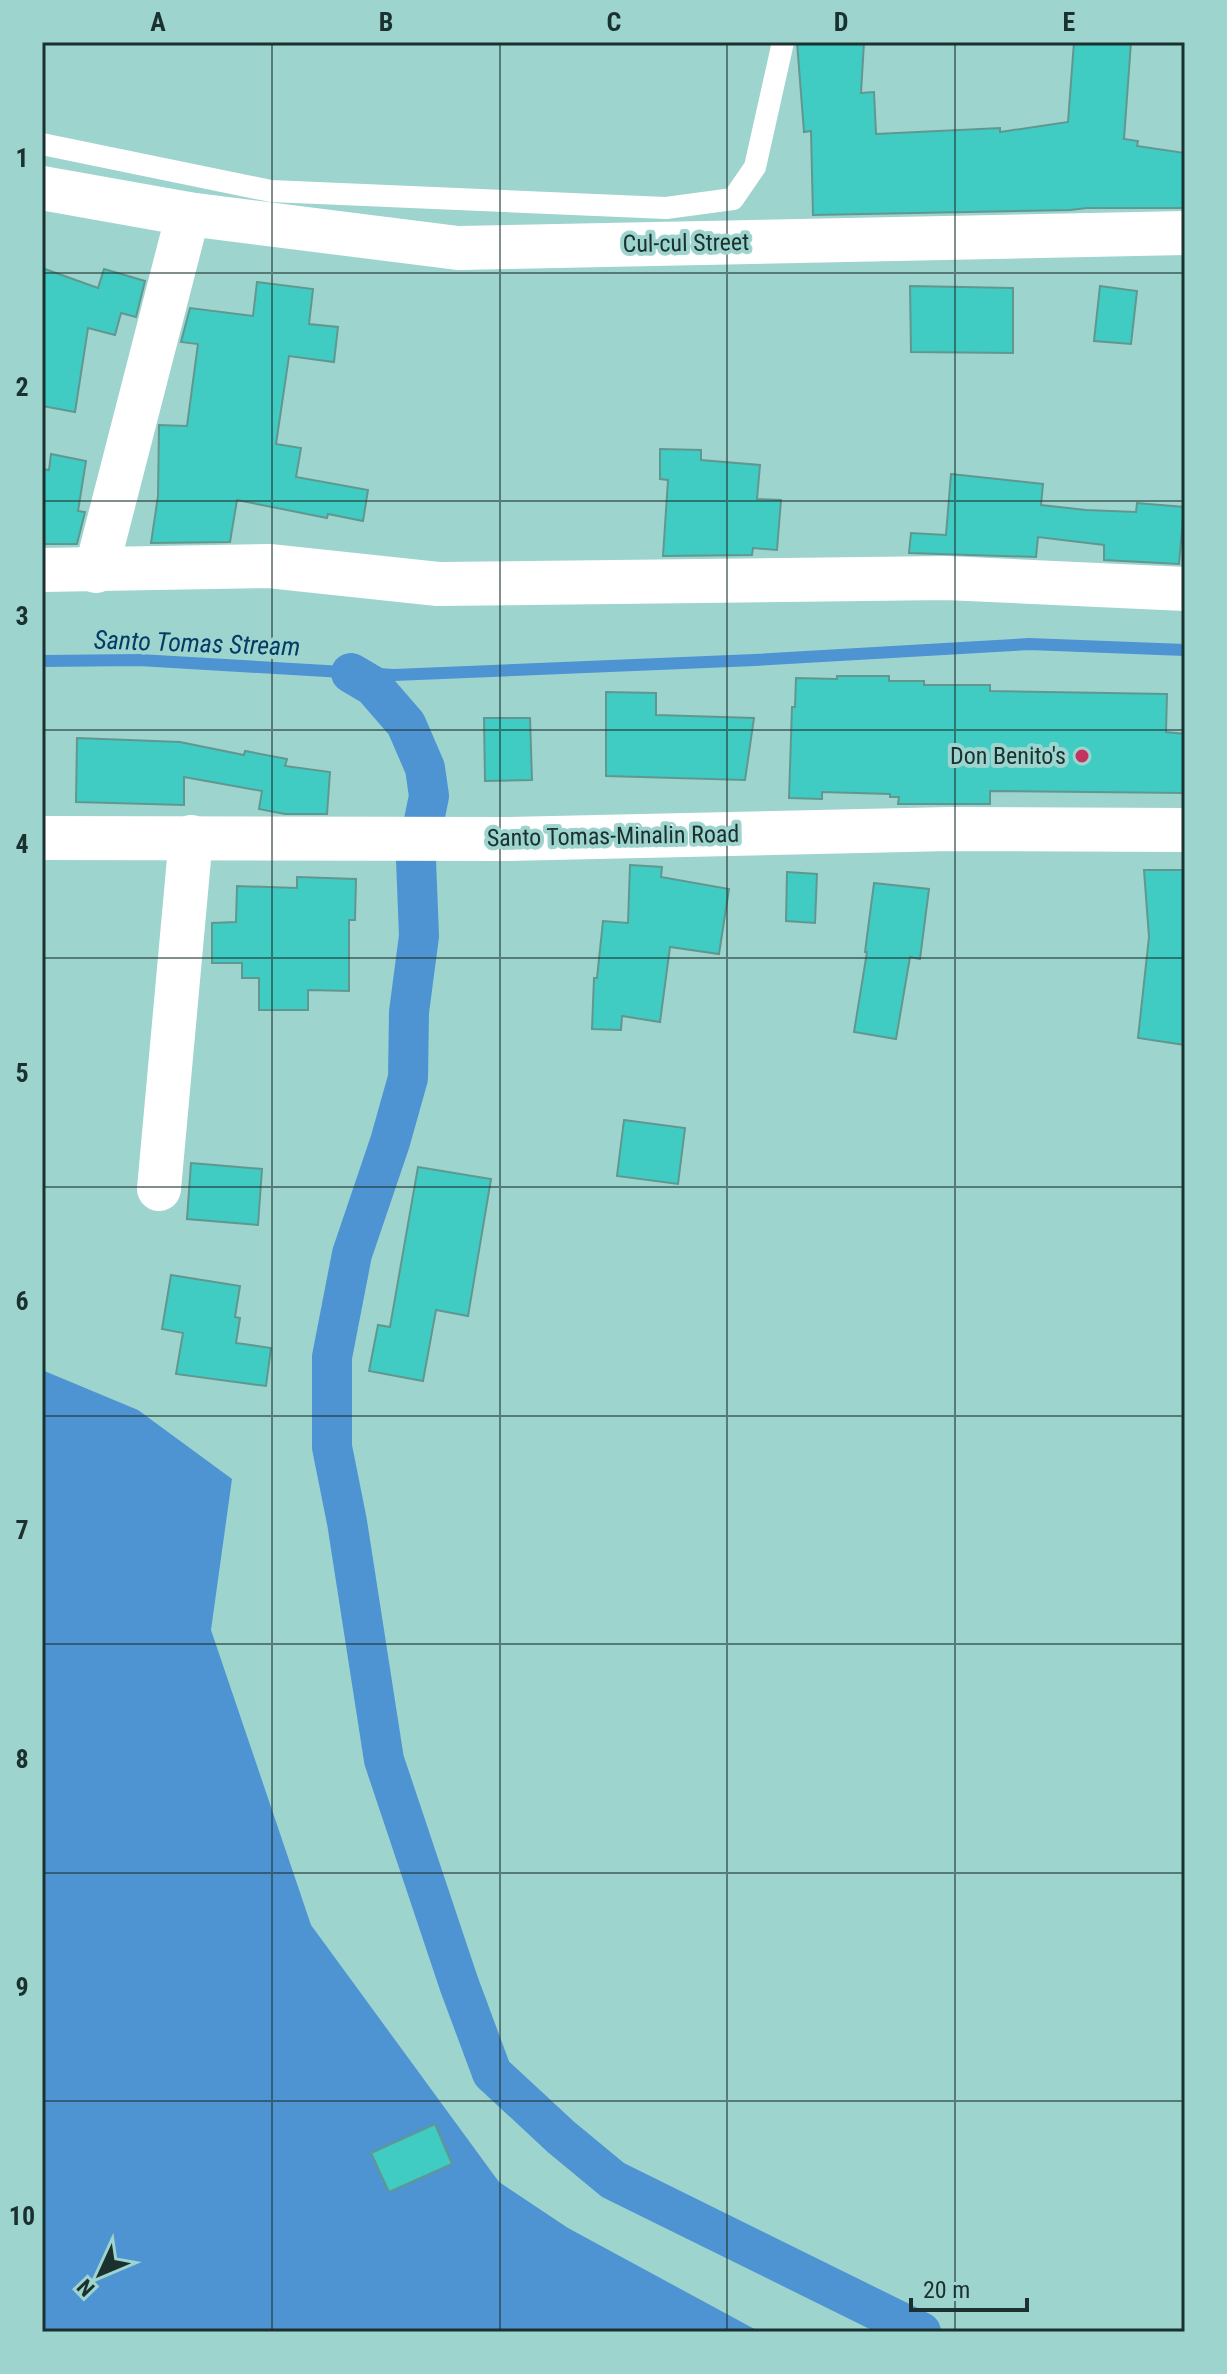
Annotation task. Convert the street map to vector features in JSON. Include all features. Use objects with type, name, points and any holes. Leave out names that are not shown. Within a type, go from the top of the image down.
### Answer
[{"type":"street","name":"Cul-cul Street","points":[[42,188],[188,214],[458,248],[1185,233]]},
{"type":"street","points":[[96,571],[188,214]]},
{"type":"street","points":[[42,570],[269,566],[438,584],[946,578],[1185,589]]},
{"type":"street","name":"Santo Tomas-Minalin Road","points":[[42,838],[506,839],[950,829],[1185,830]]},
{"type":"street","points":[[159,1189],[191,837]]},
{"type":"lane","points":[[42,144],[271,191],[666,208],[733,199],[755,167],[783,42]]},
{"type":"water","points":[[42,1370],[138,1410],[232,1479],[211,1630],[311,1925],[499,2182],[568,2228],[760,2332],[42,2332]]},
{"type":"building","points":[[797,42],[864,42],[861,93],[874,92],[876,134],[1000,128],[1000,132],[1068,122],[1074,42],[1131,42],[1124,139],[1138,141],[1137,146],[1185,153],[1185,208],[813,215],[811,131],[804,132]]},
{"type":"building","points":[[42,268],[98,288],[104,269],[145,281],[136,317],[121,313],[115,335],[88,328],[75,412],[42,406]]},
{"type":"building","points":[[257,282],[313,289],[309,324],[338,327],[334,362],[289,356],[276,444],[301,448],[296,477],[368,490],[363,521],[328,514],[327,518],[237,500],[230,542],[151,543],[158,496],[159,425],[187,426],[198,344],[181,342],[190,308],[253,316]]},
{"type":"building","points":[[910,286],[1013,288],[1013,353],[911,352]]},
{"type":"building","points":[[1100,286],[1137,291],[1131,344],[1094,341]]},
{"type":"building","points":[[660,449],[701,450],[701,460],[760,465],[757,499],[781,500],[777,550],[753,548],[752,555],[663,556],[668,480],[660,479]]},
{"type":"building","points":[[51,454],[86,461],[78,511],[85,512],[77,544],[42,544],[42,469],[49,470]]},
{"type":"building","points":[[951,474],[1043,484],[1041,505],[1136,512],[1137,503],[1184,507],[1179,564],[1104,560],[1104,545],[1038,537],[1036,557],[909,553],[911,533],[946,535]]},
{"type":"building","points":[[837,676],[889,676],[889,681],[924,681],[924,685],[990,685],[990,691],[1167,694],[1166,732],[1185,734],[1185,793],[990,791],[990,804],[898,804],[899,797],[890,797],[890,794],[822,792],[822,799],[789,798],[796,678],[837,679]]},
{"type":"building","points":[[606,692],[656,693],[656,715],[754,718],[745,780],[606,776]]},
{"type":"building","points":[[484,718],[530,718],[532,780],[485,781]]},
{"type":"building","points":[[77,738],[180,742],[244,755],[245,751],[287,759],[285,766],[330,772],[327,814],[285,814],[259,809],[262,791],[184,777],[184,805],[76,802]]},
{"type":"building","points":[[630,865],[662,867],[661,877],[729,889],[719,954],[670,947],[660,1022],[622,1016],[621,1030],[592,1029],[594,978],[597,978],[603,921],[628,923]]},
{"type":"building","points":[[1144,870],[1185,870],[1185,1045],[1138,1038],[1149,937]]},
{"type":"building","points":[[787,872],[817,874],[815,923],[786,921]]},
{"type":"building","points":[[297,877],[356,879],[355,920],[349,920],[349,991],[308,990],[308,1010],[259,1010],[259,978],[242,978],[242,963],[212,963],[212,923],[236,922],[237,886],[297,888]]},
{"type":"building","points":[[874,883],[929,889],[920,959],[910,957],[896,1039],[854,1032]]},
{"type":"building","points":[[624,1120],[685,1128],[678,1184],[617,1176]]},
{"type":"building","points":[[191,1163],[262,1169],[258,1225],[187,1219]]},
{"type":"building","points":[[418,1167],[491,1179],[468,1316],[436,1310],[423,1381],[369,1371],[378,1325],[390,1327]]},
{"type":"building","points":[[171,1275],[240,1286],[235,1317],[240,1318],[236,1343],[271,1348],[266,1386],[176,1374],[183,1333],[162,1329]]},
{"type":"building","points":[[435,2124],[452,2164],[389,2192],[371,2153]]},
{"type":"waterway","name":"Santo Tomas Stream","points":[[42,661],[139,660],[394,675],[755,660],[1029,644],[1185,650]]},
{"type":"waterway","points":[[351,673],[373,686],[406,724],[425,768],[429,796],[416,860],[419,936],[409,1012],[408,1078],[352,1254],[332,1357],[332,1447],[347,1522],[384,1760],[459,1984],[492,2073],[613,2180],[921,2332]]},
{"type":"place","name":"Don Benito's","points":[[1082,756]]}]
